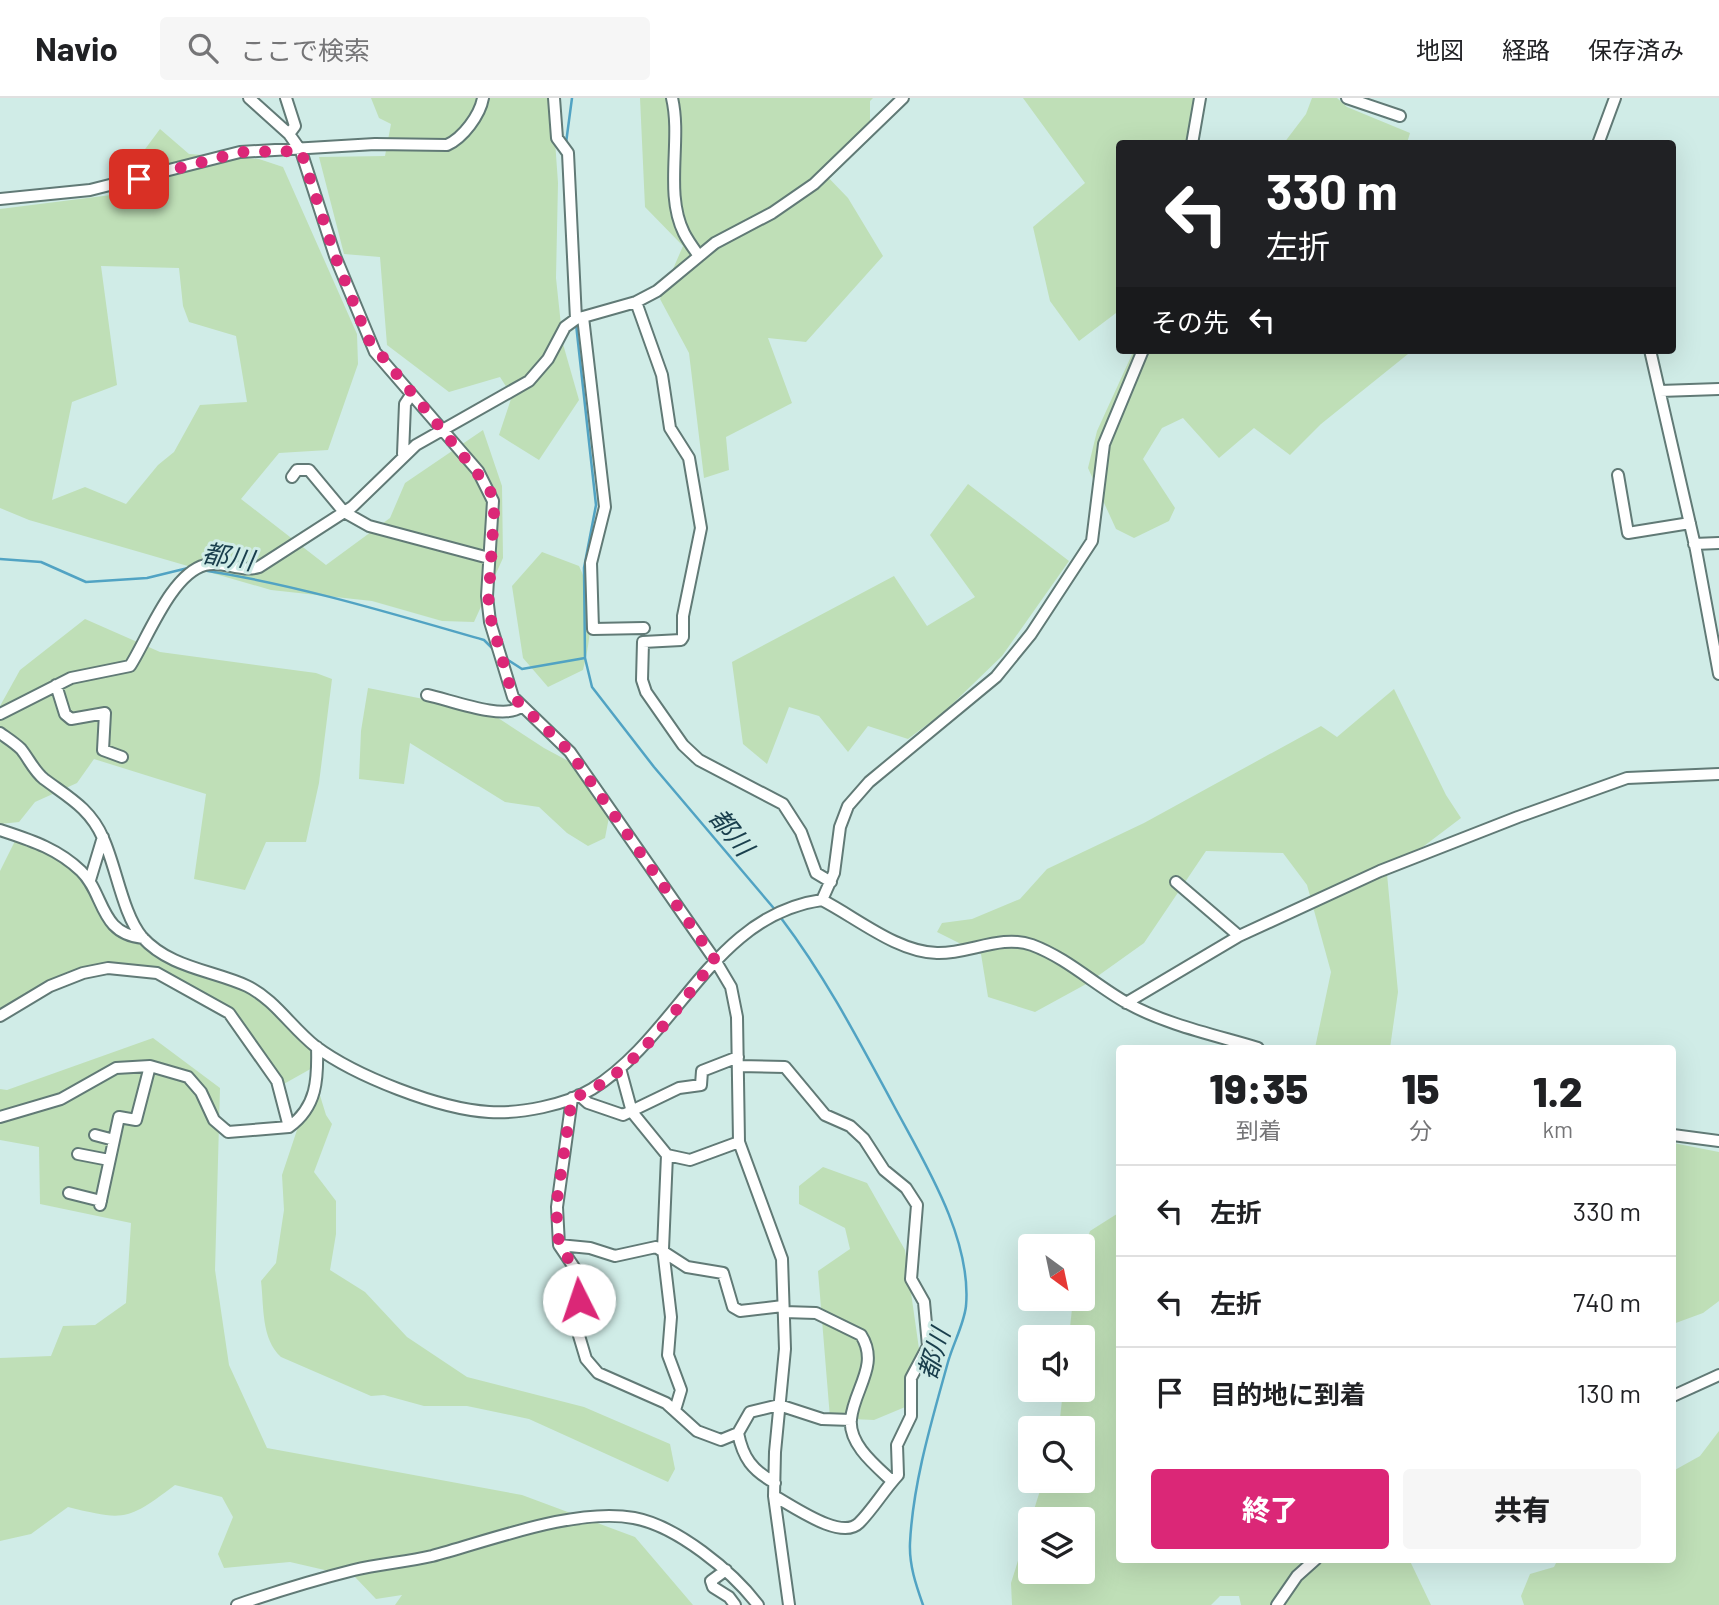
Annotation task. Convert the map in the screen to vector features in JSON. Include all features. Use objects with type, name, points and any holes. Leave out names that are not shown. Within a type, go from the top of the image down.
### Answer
[{"type":"street","points":[[249,98],[289,134],[301,151],[335,256],[368,339],[490,489],[494,513],[487,596],[490,622],[506,682],[520,707],[549,730],[570,752],[715,960],[734,998],[739,1142],[782,1259],[785,1349],[774,1496],[789,1605]]},
{"type":"street","points":[[286,98],[296,120],[289,134]]},
{"type":"street","points":[[0,198],[90,190],[240,152],[301,151],[375,144],[447,145],[454,142],[481,111],[483,98]]},
{"type":"street","points":[[554,98],[557,138],[568,153],[580,318],[606,507],[591,563],[593,629],[644,628]]},
{"type":"street","points":[[671,98],[677,118],[677,200],[683,232],[699,256]]},
{"type":"street","points":[[0,714],[71,678],[130,666],[162,606],[182,583],[202,566],[230,565],[242,569],[259,567],[344,512],[403,454],[441,429],[529,380],[548,359],[565,327],[580,318],[636,302],[657,291],[715,243],[772,213],[814,184],[904,98]]},
{"type":"street","points":[[1193,140],[1200,98]]},
{"type":"street","points":[[1348,98],[1400,116]]},
{"type":"street","points":[[1599,140],[1615,98]]},
{"type":"street","points":[[636,302],[662,375],[670,428],[690,458],[701,528],[683,616],[683,638],[643,642],[642,680],[646,692],[683,745],[699,760],[783,804],[801,832],[816,873],[831,882]]},
{"type":"street","points":[[822,900],[831,882],[840,828],[848,806],[869,782],[996,677],[1031,634],[1092,541],[1104,444],[1141,354]]},
{"type":"street","points":[[1651,354],[1690,523],[1719,674]]},
{"type":"street","points":[[1660,391],[1719,388]]},
{"type":"street","points":[[403,454],[405,404],[411,395]]},
{"type":"street","points":[[292,477],[297,470],[309,470],[344,512],[369,526],[489,558]]},
{"type":"street","points":[[1618,475],[1628,533],[1690,523]]},
{"type":"street","points":[[1694,544],[1719,543]]},
{"type":"street","points":[[56,685],[65,714],[71,719],[105,713],[103,750],[122,757]]},
{"type":"street","points":[[427,695],[496,712],[515,711],[520,707]]},
{"type":"street","points":[[0,733],[21,750],[43,779],[81,805],[103,837],[132,921],[143,938],[183,965],[248,987],[268,1001],[317,1047],[382,1083],[476,1111],[513,1111],[575,1097],[620,1069],[654,1036],[715,960],[771,915],[785,908],[822,900],[917,950],[956,952],[1009,941],[1033,945],[1079,970],[1126,1003],[1150,1014],[1248,1045]]},
{"type":"street","points":[[1126,1003],[1239,936],[1380,871],[1627,778],[1719,774]]},
{"type":"street","points":[[0,831],[59,852],[90,880],[101,910],[110,921],[132,937],[143,938]]},
{"type":"street","points":[[90,880],[103,837]]},
{"type":"street","points":[[1176,883],[1239,936]]},
{"type":"street","points":[[0,1016],[50,986],[83,972],[108,968],[157,973],[229,1013],[281,1088],[289,1127]]},
{"type":"street","points":[[0,1117],[61,1099],[116,1068],[150,1066],[188,1077],[201,1092],[214,1120],[228,1132],[289,1127],[301,1119],[312,1100],[317,1081],[317,1047]]},
{"type":"street","points":[[575,1097],[610,1113],[623,1115],[679,1088],[701,1085],[702,1071],[738,1062],[785,1067],[825,1115],[850,1126],[864,1139],[884,1170],[906,1188],[917,1205],[911,1279],[924,1302],[928,1346],[911,1378],[911,1416],[897,1445],[898,1475],[860,1522],[850,1527],[830,1527],[774,1496]]},
{"type":"street","points":[[69,1193],[100,1203],[119,1117],[136,1119],[150,1066]]},
{"type":"street","points":[[620,1069],[632,1112],[667,1154],[690,1160],[739,1142]]},
{"type":"street","points":[[575,1097],[556,1207],[559,1245],[580,1276],[577,1329],[591,1368],[675,1410],[688,1425],[711,1438],[721,1440],[738,1433],[750,1412],[779,1405],[822,1419],[851,1420]]},
{"type":"street","points":[[95,1135],[114,1140]]},
{"type":"street","points":[[1676,1135],[1719,1141]]},
{"type":"street","points":[[78,1154],[109,1160]]},
{"type":"street","points":[[667,1154],[663,1249],[671,1317],[668,1355],[681,1390],[675,1410]]},
{"type":"street","points":[[559,1245],[590,1248],[615,1256],[649,1246],[663,1249],[687,1267],[723,1273],[733,1307],[740,1311],[783,1309],[816,1313],[856,1332],[864,1340],[868,1370],[851,1420],[854,1436],[865,1454],[892,1481]]},
{"type":"street","points":[[1676,1395],[1719,1375]]},
{"type":"street","points":[[738,1433],[746,1460],[775,1483]]},
{"type":"street","points":[[237,1605],[356,1569],[401,1563],[558,1522],[632,1517],[654,1524],[726,1570],[758,1605]]},
{"type":"street","points":[[1277,1605],[1297,1576],[1312,1563]]},
{"type":"street","points":[[726,1570],[711,1581],[713,1587],[736,1605]]},
{"type":"green space","points":[[371,98],[552,98],[558,183],[556,278],[563,344],[579,400],[539,460],[499,435],[512,396],[500,377],[449,392],[387,345],[380,257],[344,254],[319,157],[385,156],[391,124],[379,118]]},
{"type":"green space","points":[[640,98],[873,98],[870,101],[870,138],[823,172],[848,198],[883,256],[806,342],[768,338],[792,403],[726,437],[729,470],[704,478],[689,353],[660,299],[683,246],[645,207]]},
{"type":"green space","points":[[1023,98],[1198,98],[1192,140],[1116,140],[1116,313],[1079,341],[1050,301],[1033,227],[1085,183]]},
{"type":"green space","points":[[1312,98],[1337,98],[1347,107],[1410,133],[1408,140],[1286,140],[1306,114]]},
{"type":"green space","points":[[160,129],[189,154],[259,159],[283,167],[357,334],[358,364],[328,450],[279,453],[241,499],[326,565],[390,518],[405,483],[483,430],[502,486],[503,558],[474,622],[442,621],[372,601],[271,590],[29,520],[0,508],[0,209],[111,195]],"holes":[[[101,266],[179,268],[183,306],[189,322],[236,336],[247,402],[200,405],[174,452],[158,465],[126,504],[85,487],[52,500],[72,402],[117,385]]]},
{"type":"green space","points":[[1132,354],[1408,354],[1321,424],[1290,455],[1254,428],[1219,458],[1183,418],[1162,428],[1143,459],[1175,508],[1169,521],[1134,538],[1116,529],[1088,468],[1097,431]]},
{"type":"green space","points":[[968,484],[1069,561],[1002,656],[944,712],[908,739],[868,726],[848,752],[819,716],[789,707],[767,764],[743,744],[732,662],[894,576],[927,626],[975,597],[930,535]]},
{"type":"green space","points":[[542,552],[579,566],[590,604],[588,644],[583,670],[548,687],[523,658],[512,586]]},
{"type":"green space","points":[[85,619],[160,652],[316,673],[332,679],[319,783],[306,842],[266,842],[245,890],[194,879],[206,794],[94,759],[77,783],[35,802],[19,822],[0,824],[0,706],[20,670]]},
{"type":"green space","points":[[368,688],[489,712],[572,763],[610,812],[605,838],[588,846],[567,833],[539,807],[505,802],[410,743],[404,784],[359,779],[361,731]]},
{"type":"green space","points":[[1394,689],[1446,795],[1461,818],[1387,874],[1398,992],[1390,1045],[1316,1045],[1331,972],[1307,885],[1283,853],[1206,851],[1144,943],[1088,983],[1035,1012],[988,997],[981,954],[937,932],[942,923],[972,919],[1020,899],[1047,869],[1144,823],[1321,726],[1337,737]]},
{"type":"green space","points":[[15,841],[58,855],[89,885],[105,920],[251,990],[310,1046],[314,1067],[282,1085],[229,1009],[156,970],[111,965],[0,1013],[0,871]]},
{"type":"green space","points":[[153,1038],[220,1088],[215,1270],[229,1365],[267,1448],[522,1495],[635,1537],[693,1605],[395,1605],[402,1595],[376,1599],[355,1577],[290,1562],[224,1568],[218,1554],[233,1517],[222,1497],[175,1485],[146,1506],[125,1515],[102,1515],[68,1507],[31,1534],[0,1541],[0,1358],[51,1356],[63,1326],[95,1325],[126,1303],[131,1223],[40,1204],[39,1147],[0,1140],[0,1089],[7,1090]]},
{"type":"green space","points":[[318,1089],[326,1115],[332,1124],[314,1172],[336,1201],[336,1234],[330,1270],[365,1292],[407,1337],[467,1377],[584,1407],[670,1444],[675,1469],[668,1482],[529,1419],[467,1406],[424,1406],[384,1395],[371,1396],[281,1357],[267,1332],[261,1281],[276,1263],[284,1210],[282,1175],[298,1127]]},
{"type":"green space","points":[[1676,1144],[1719,1152],[1719,1301],[1703,1313],[1676,1323]]},
{"type":"green space","points":[[823,1167],[867,1183],[905,1250],[920,1356],[910,1405],[874,1420],[830,1418],[818,1271],[850,1249],[845,1228],[799,1204],[799,1186]]},
{"type":"green space","points":[[1116,1215],[1116,1563],[1411,1563],[1431,1605],[1241,1605],[1239,1596],[1220,1596],[1211,1605],[1012,1605],[1011,1583],[1018,1561],[1018,1584],[1095,1584],[1095,1507],[1035,1507],[1039,1493],[1095,1493],[1095,1416],[1060,1416],[1062,1402],[1095,1402],[1095,1325],[1070,1325],[1072,1311],[1096,1311],[1096,1234],[1089,1234]]},
{"type":"green space","points":[[1719,1431],[1719,1605],[1524,1605],[1521,1596],[1530,1574],[1554,1567],[1556,1563],[1676,1563],[1676,1469],[1700,1456]]},
{"type":"waterway","points":[[566,143],[572,98]]},
{"type":"waterway","points":[[576,324],[596,505],[584,568],[585,658],[592,687],[654,767],[777,912]]},
{"type":"waterway","name":"都川","points":[[0,559],[41,562],[86,582],[147,578],[188,568]]},
{"type":"waterway","name":"都川","points":[[202,570],[273,583],[379,610],[484,640],[494,650]]},
{"type":"waterway","name":"都川","points":[[505,658],[522,669],[585,658]]},
{"type":"waterway","name":"都川","points":[[781,918],[840,1008],[918,1150],[954,1227],[961,1254],[966,1280],[965,1313],[948,1362],[930,1429],[912,1520],[911,1559],[923,1605]]},
{"type":"route","points":[[139,179],[240,152],[301,151],[335,256],[375,352],[478,471],[490,489],[494,513],[489,558],[488,609],[506,682],[513,697],[528,715],[549,730],[570,752],[715,960],[645,1046],[598,1085],[572,1098],[556,1207],[559,1245],[570,1257],[580,1276],[579,1300]]}]
